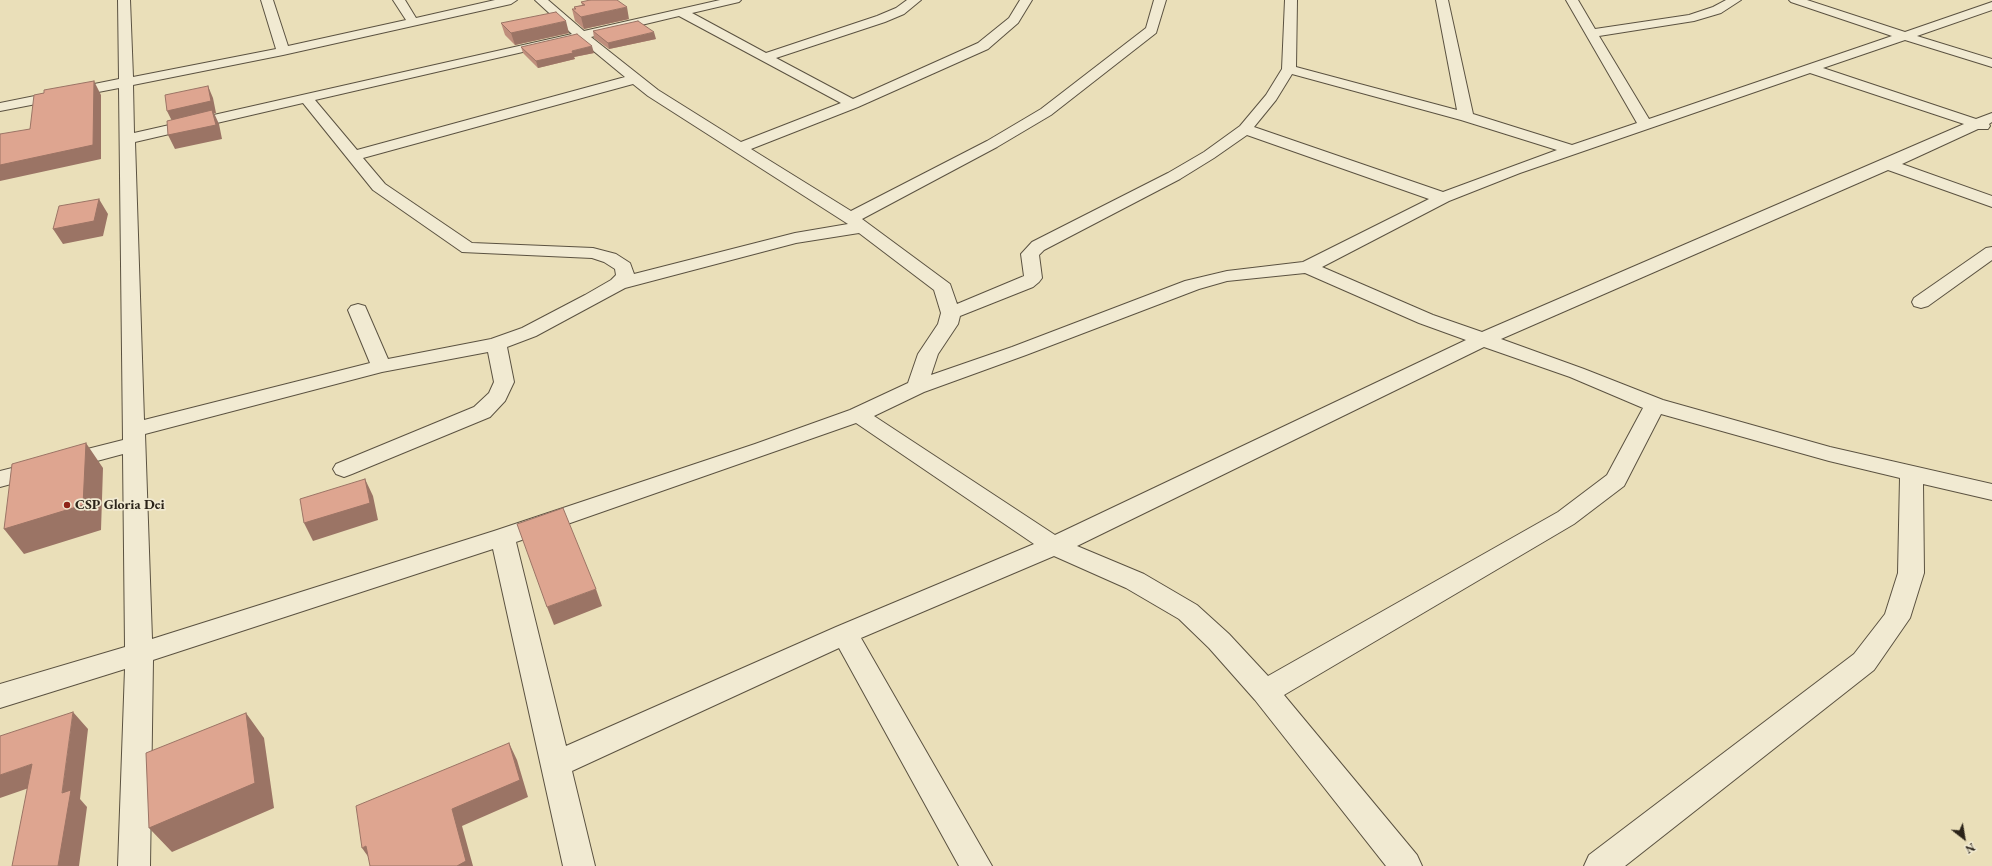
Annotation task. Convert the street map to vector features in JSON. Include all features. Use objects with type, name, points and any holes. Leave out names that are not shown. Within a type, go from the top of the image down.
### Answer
[{"type":"street","points":[[124,0],[139,654],[134,866]]},
{"type":"street","points":[[266,0],[282,51]]},
{"type":"street","points":[[399,0],[413,22]]},
{"type":"street","points":[[0,107],[282,51],[511,0]]},
{"type":"street","points":[[541,0],[635,79],[739,148],[856,222],[943,288],[951,313],[948,324],[928,354],[917,387]]},
{"type":"street","points":[[127,139],[735,0]]},
{"type":"street","points":[[766,57],[881,19],[900,11],[915,0]]},
{"type":"street","points":[[739,148],[853,104],[983,46],[1003,31],[1026,0]]},
{"type":"street","points":[[0,479],[134,437],[381,366],[496,344],[529,332],[618,284],[856,222],[1046,112],[1152,30],[1160,0]]},
{"type":"street","points":[[951,313],[1026,283],[1034,278],[1030,254],[1038,246],[1174,176],[1209,156],[1245,129],[1271,97],[1289,69],[1291,0]]},
{"type":"street","points":[[1442,0],[1466,117]]},
{"type":"street","points":[[1572,0],[1645,124]]},
{"type":"street","points":[[1591,33],[1690,18],[1717,10],[1735,0]]},
{"type":"street","points":[[1795,0],[1992,63]]},
{"type":"street","points":[[0,696],[139,654],[503,537],[858,415],[917,387],[1019,351],[1192,285],[1227,276],[1307,267],[1389,228],[1442,198],[1514,170],[1992,6]]},
{"type":"street","points":[[680,12],[853,104]]},
{"type":"street","points":[[1809,68],[1987,123]]},
{"type":"street","points":[[1289,69],[1466,117],[1573,150]]},
{"type":"street","points":[[352,156],[635,79]]},
{"type":"street","points":[[307,99],[352,156],[379,187],[468,248],[593,253],[610,258],[624,267],[625,275],[618,284]]},
{"type":"street","points":[[555,765],[845,634],[1054,546],[1484,339],[1888,164],[1987,123]]},
{"type":"street","points":[[1245,129],[1442,198]]},
{"type":"street","points":[[1888,164],[1992,202]]},
{"type":"street","points":[[1921,302],[1992,252]]},
{"type":"street","points":[[1307,267],[1426,319],[1577,373],[1655,405],[1829,454],[1992,492]]},
{"type":"street","points":[[358,310],[381,366]]},
{"type":"street","points":[[344,469],[482,412],[498,396],[504,382],[496,344]]},
{"type":"street","points":[[1265,692],[1566,518],[1616,480],[1655,405]]},
{"type":"street","points":[[858,415],[1054,546],[1135,581],[1188,612],[1219,641],[1265,692],[1406,866]]},
{"type":"street","points":[[1600,866],[1864,662],[1896,618],[1911,573],[1912,473]]},
{"type":"street","points":[[503,537],[555,765],[580,866]]},
{"type":"street","points":[[845,634],[976,866]]},
{"type":"building","points":[[590,0],[617,0],[627,7],[581,17],[572,9],[576,9],[574,7],[585,5],[581,2]]},
{"type":"building","points":[[556,12],[566,21],[511,33],[501,23]]},
{"type":"building","points":[[638,21],[654,32],[608,43],[593,31]]},
{"type":"building","points":[[577,34],[592,46],[572,51],[573,53],[536,61],[521,47]]},
{"type":"building","points":[[94,81],[93,145],[0,165],[0,134],[30,129],[34,95],[44,93],[44,90]]},
{"type":"building","points":[[208,86],[211,101],[167,111],[165,95]]},
{"type":"building","points":[[212,110],[216,125],[168,135],[167,121]]},
{"type":"building","points":[[99,199],[94,221],[53,229],[59,206]]},
{"type":"building","points":[[86,443],[83,505],[4,529],[12,464]]},
{"type":"building","points":[[365,479],[370,503],[304,523],[300,499]]},
{"type":"building","points":[[563,508],[596,589],[547,607],[517,524]]},
{"type":"building","points":[[73,712],[62,793],[71,790],[58,866],[12,866],[32,764],[0,775],[0,736]]},
{"type":"building","points":[[246,713],[255,783],[149,828],[146,753]]},
{"type":"building","points":[[509,743],[520,780],[452,809],[466,861],[457,866],[370,866],[366,846],[362,848],[356,806]]},
{"type":"place","name":"CSP Gloria Dei","points":[[67,505]]}]
